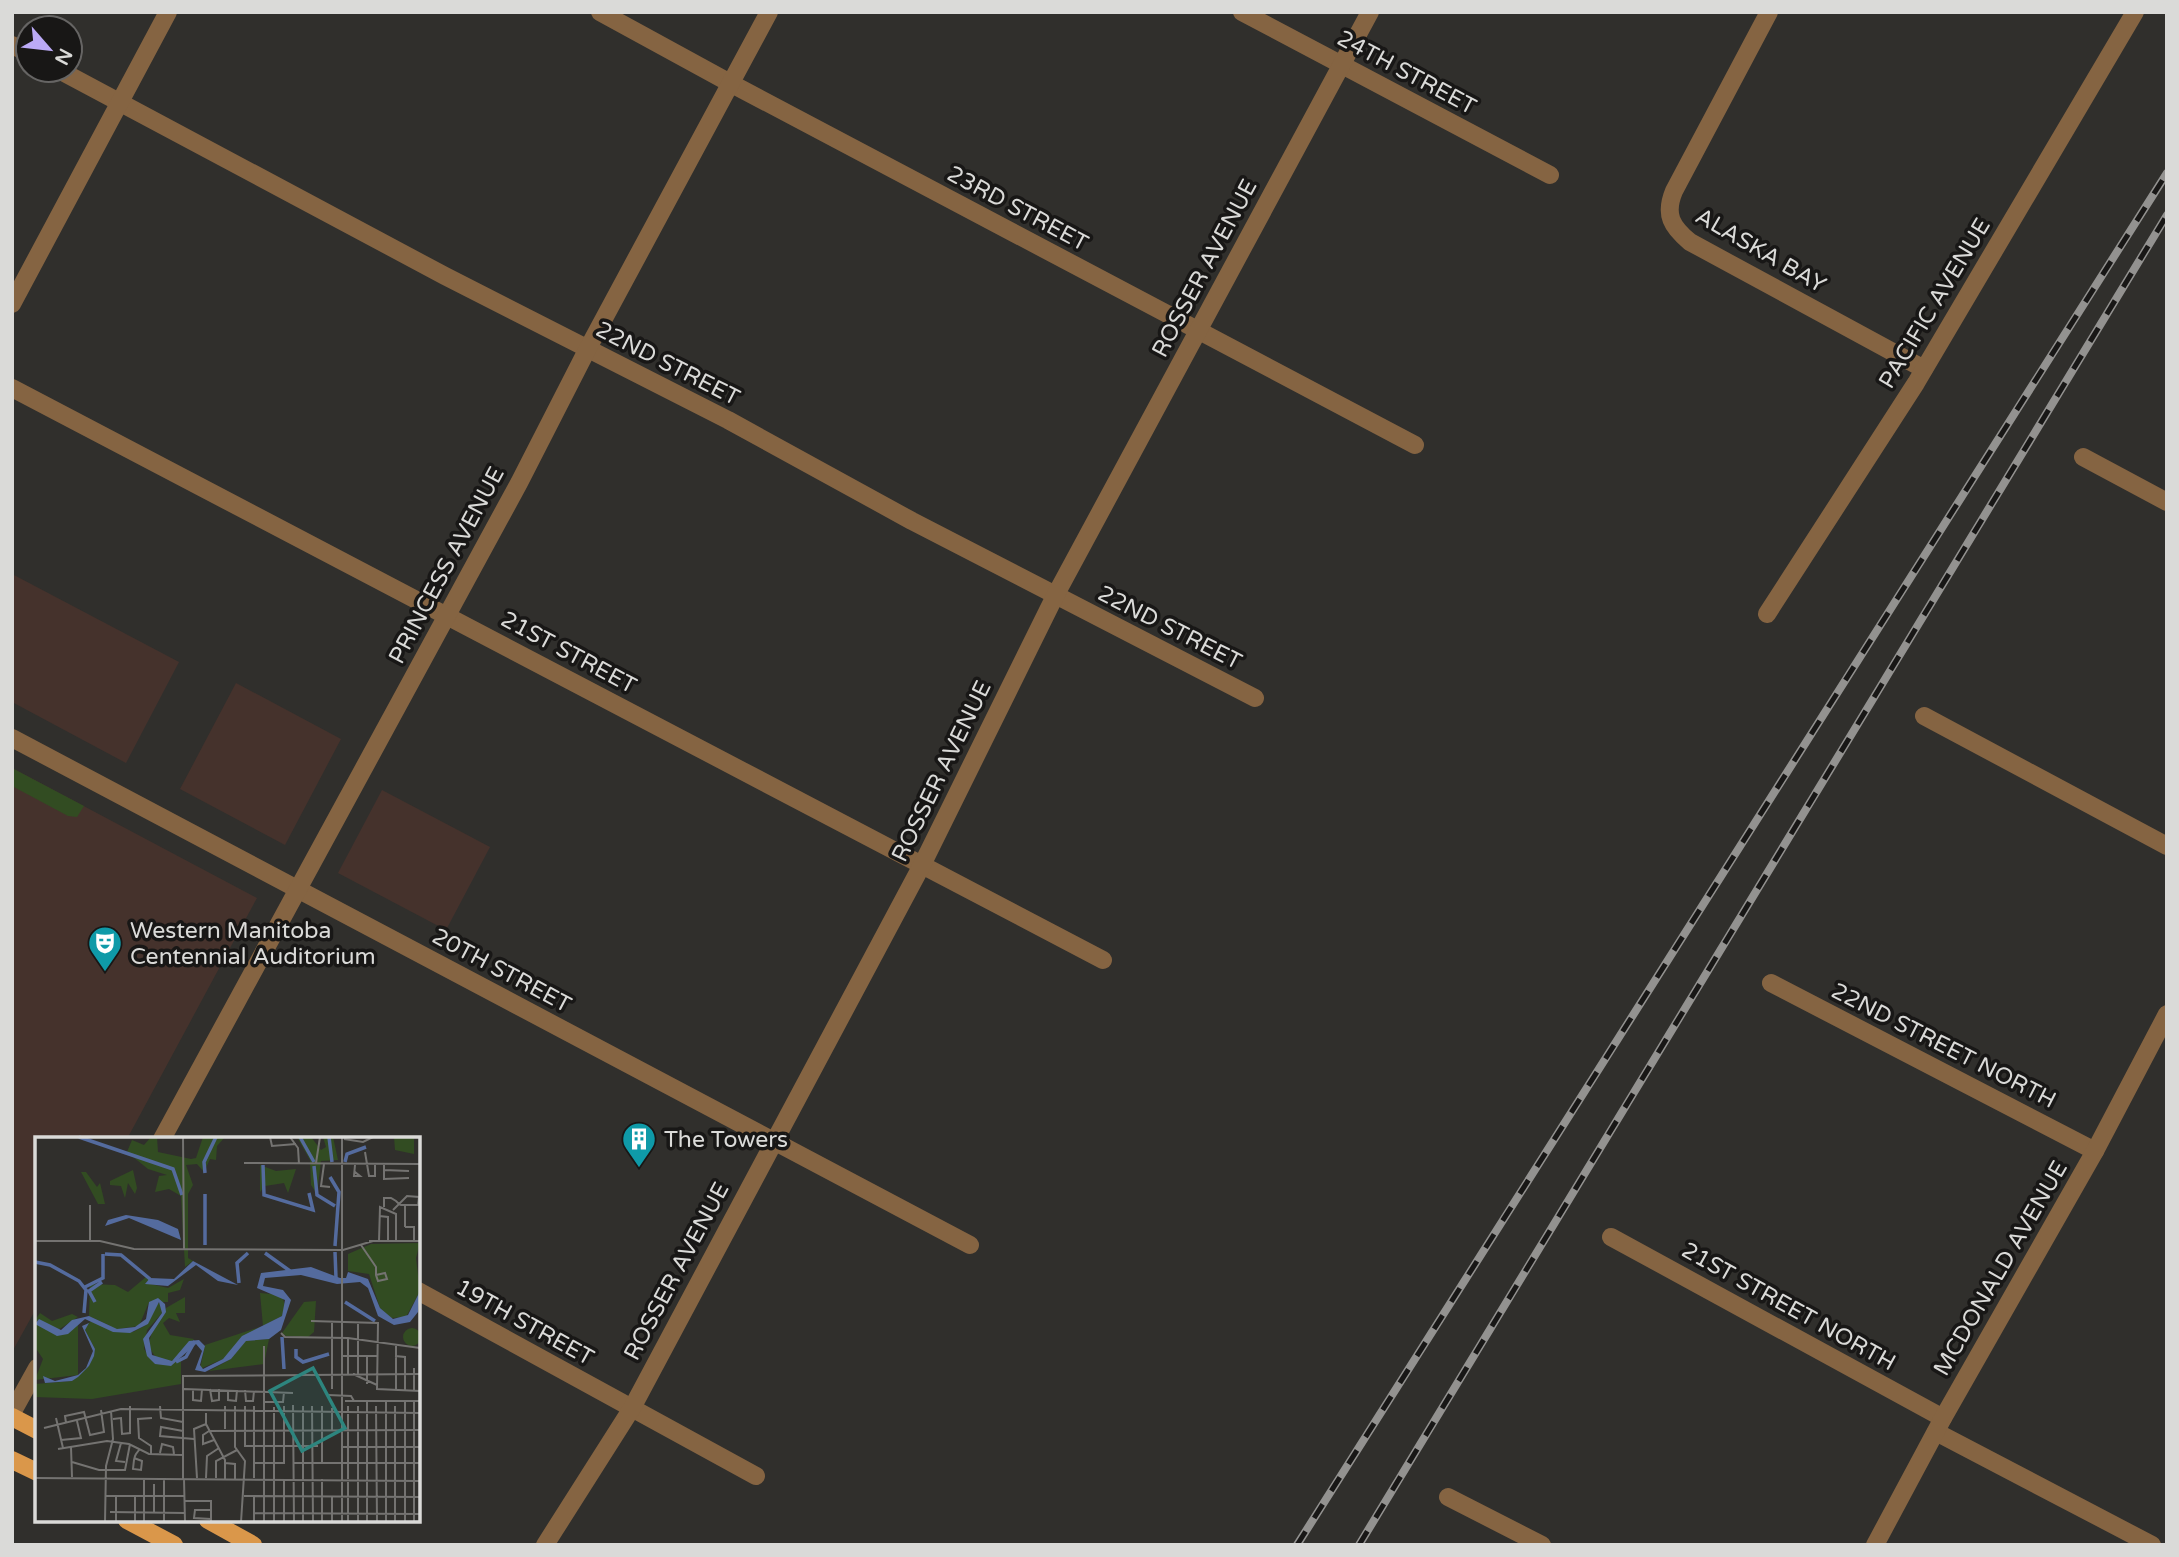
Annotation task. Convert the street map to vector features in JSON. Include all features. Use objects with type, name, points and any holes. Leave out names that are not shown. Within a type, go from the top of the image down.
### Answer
[{"type":"main road","points":[[12,1415],[35,1429]]},
{"type":"main road","points":[[12,1460],[35,1471]]},
{"type":"main road","points":[[131,1522],[174,1545]]},
{"type":"main road","points":[[212,1522],[253,1545]]},
{"type":"street","points":[[12,304],[168,12]]},
{"type":"street","name":"23RD STREET","points":[[600,12],[1415,445]]},
{"type":"street","name":"PRINCESS AVENUE","points":[[163,1137],[447,616],[769,12]]},
{"type":"street","name":"24TH STREET","points":[[1242,12],[1550,175]]},
{"type":"street","name":"ROSSER AVENUE","points":[[545,1545],[632,1408],[922,865],[1055,596],[1370,12]]},
{"type":"street","name":"ALASKA BAY","points":[[1769,12],[1674,191],[1669,203],[1670,218],[1677,232],[1690,242],[1924,369]]},
{"type":"street","name":"PACIFIC AVENUE","points":[[1767,614],[1924,369],[2135,12]]},
{"type":"street","name":"22ND STREET","points":[[84,84],[587,350],[728,420],[912,521],[1255,698]]},
{"type":"street","name":"21ST STREET","points":[[12,388],[1103,960]]},
{"type":"street","points":[[2083,457],[2167,502]]},
{"type":"street","points":[[1924,716],[2167,846]]},
{"type":"street","name":"20TH STREET","points":[[12,738],[970,1245]]},
{"type":"street","name":"22ND STREET NORTH","points":[[1770,983],[2095,1151]]},
{"type":"street","name":"MCDONALD AVENUE","points":[[1875,1545],[1939,1425],[2095,1151],[2167,1014]]},
{"type":"street","name":"21ST STREET NORTH","points":[[1611,1237],[2152,1545]]},
{"type":"street","name":"19TH STREET","points":[[420,1292],[756,1476]]},
{"type":"street","points":[[12,1415],[35,1372]]},
{"type":"street","points":[[1448,1497],[1542,1545]]},
{"type":"shaded area","points":[[12,574],[179,662],[126,763],[12,702]]},
{"type":"shaded area","points":[[236,683],[341,739],[285,845],[180,789]]},
{"type":"shaded area","points":[[12,768],[257,898],[128,1137],[35,1137],[35,1311],[12,1352]]},
{"type":"shaded area","points":[[382,790],[490,847],[446,930],[338,873]]},
{"type":"green space","points":[[12,768],[84,806],[77,817],[68,816],[12,786]]},
{"type":"railway","points":[[1297,1545],[2167,173]]},
{"type":"railway","points":[[1359,1545],[2167,215]]},
{"type":"place","name":"Western Manitoba Centennial Auditorium","points":[[105,973]]},
{"type":"place","name":"The Towers","points":[[639,1169]]}]
